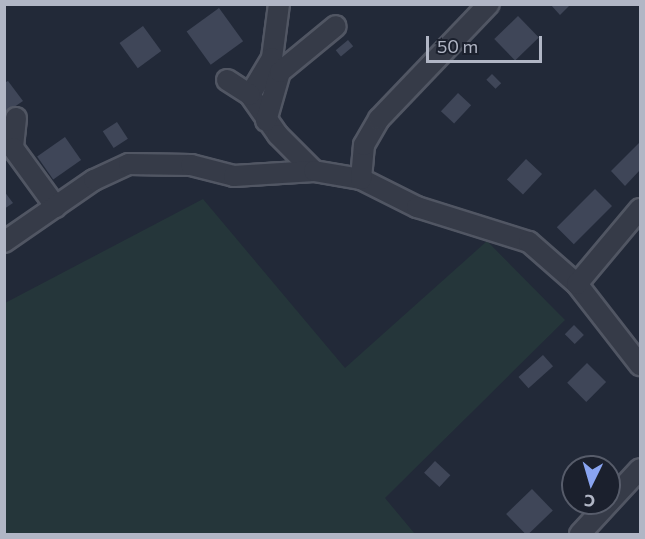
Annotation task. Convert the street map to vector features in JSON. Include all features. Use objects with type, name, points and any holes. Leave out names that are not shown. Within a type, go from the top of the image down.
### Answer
[{"type":"street","points":[[250,95],[272,58],[279,4]]},
{"type":"street","points":[[361,178],[364,145],[378,119],[489,4]]},
{"type":"street","points":[[266,121],[279,72],[336,26]]},
{"type":"street","points":[[227,80],[250,95],[266,121],[314,171]]},
{"type":"street","points":[[16,118],[14,148],[56,207]]},
{"type":"street","points":[[4,242],[56,207],[129,164],[191,165],[234,176],[314,171],[361,178],[417,207],[516,235],[577,284],[640,365]]},
{"type":"street","points":[[577,284],[640,209]]},
{"type":"street","points":[[580,534],[640,469]]},
{"type":"shaded area","points":[[203,199],[345,368],[487,241],[565,320],[385,498],[415,534],[5,534],[5,303]]},
{"type":"building","points":[[550,4],[571,4],[560,15]]},
{"type":"building","points":[[219,8],[243,41],[211,65],[187,32]]},
{"type":"building","points":[[518,16],[539,38],[515,61],[494,39]]},
{"type":"building","points":[[143,26],[161,51],[138,68],[120,43]]},
{"type":"building","points":[[348,40],[353,46],[341,56],[336,50]]},
{"type":"building","points":[[492,74],[501,83],[496,89],[486,80]]},
{"type":"building","points":[[8,81],[23,101],[4,114],[4,83]]},
{"type":"building","points":[[458,93],[471,105],[454,124],[441,111]]},
{"type":"building","points":[[117,122],[128,139],[114,148],[103,131]]},
{"type":"building","points":[[65,137],[81,160],[53,179],[37,157]]},
{"type":"building","points":[[640,142],[640,170],[625,186],[611,171]]},
{"type":"building","points":[[526,159],[542,174],[523,194],[507,179]]},
{"type":"building","points":[[595,189],[612,206],[574,244],[557,227]]},
{"type":"building","points":[[4,191],[13,203],[4,209]]},
{"type":"building","points":[[574,325],[584,335],[575,344],[565,334]]},
{"type":"building","points":[[543,355],[553,366],[529,388],[518,377]]},
{"type":"building","points":[[587,363],[606,382],[586,402],[567,383]]},
{"type":"building","points":[[435,461],[450,475],[439,487],[424,473]]},
{"type":"building","points":[[532,489],[553,511],[529,534],[525,534],[506,514]]}]
